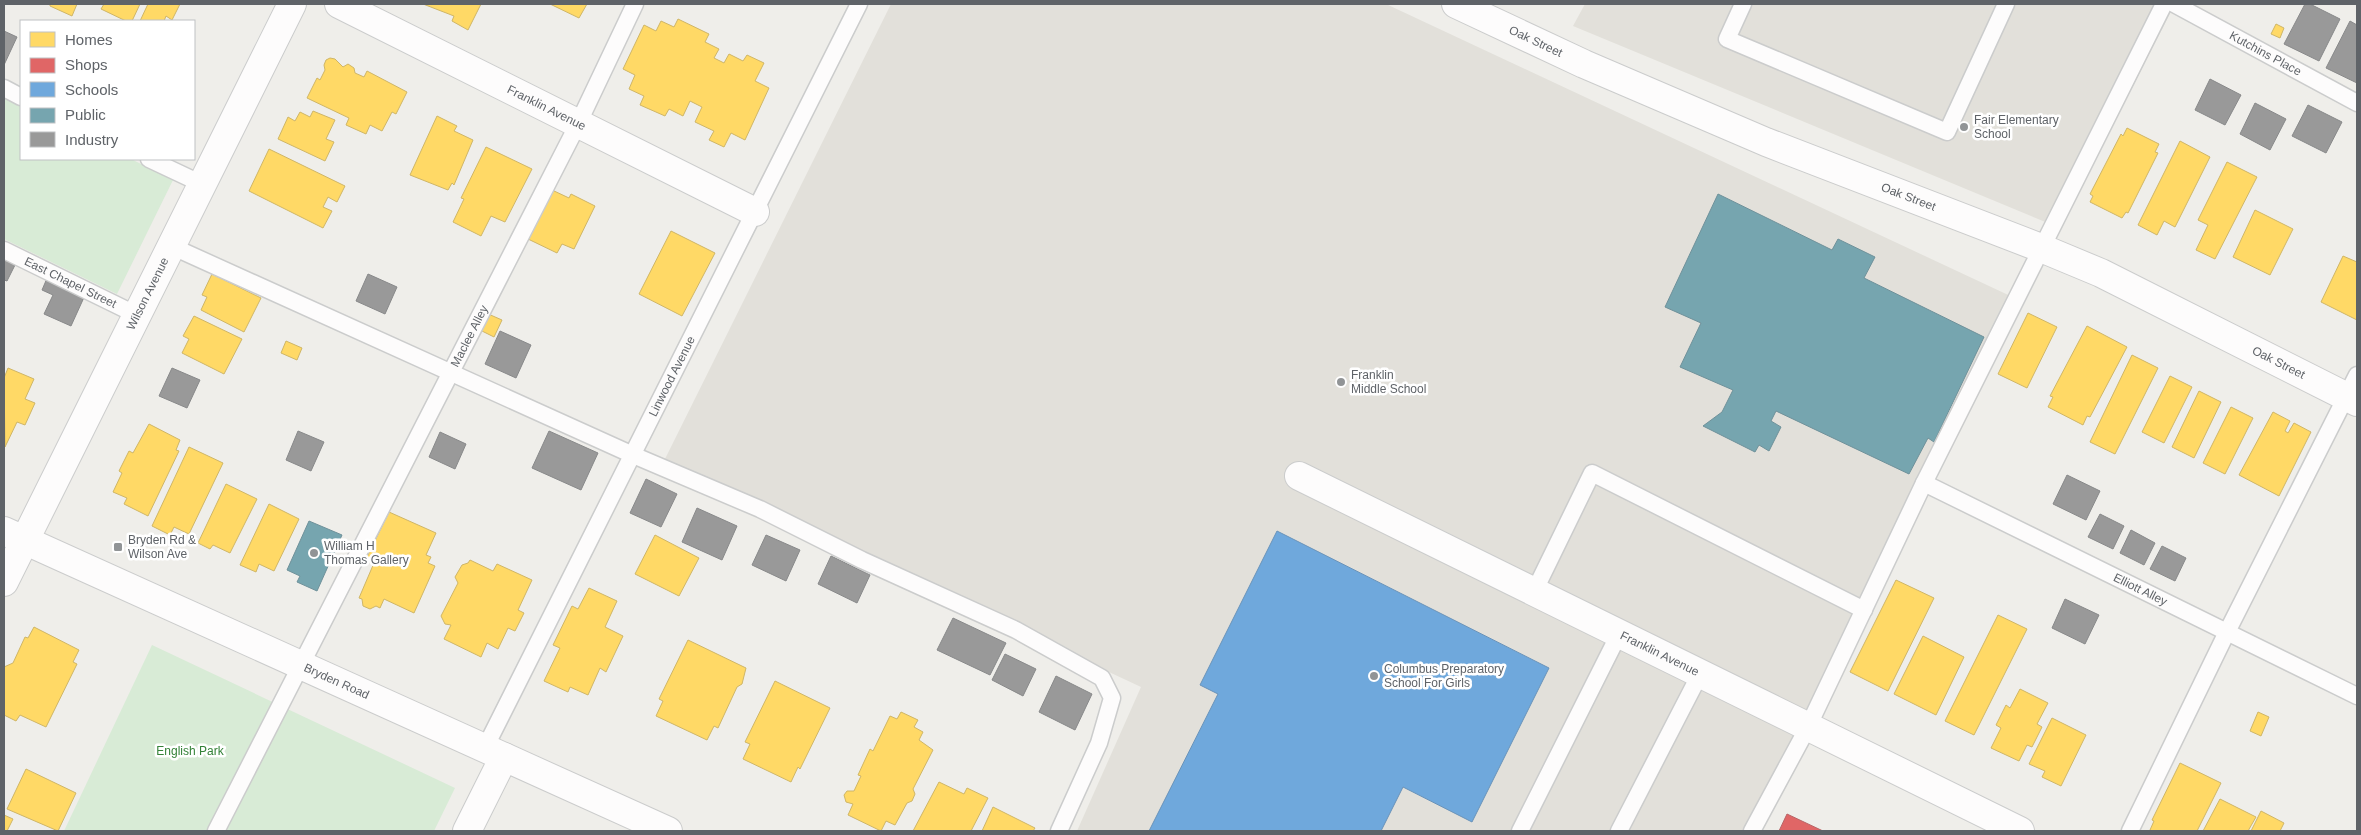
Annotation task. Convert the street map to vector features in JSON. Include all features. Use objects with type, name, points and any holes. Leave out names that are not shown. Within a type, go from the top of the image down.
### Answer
[{"type":"street","name":"Wilson Avenue","points":[[4,582],[14,536],[138,315],[292,4]]},
{"type":"street","name":"Franklin Avenue","points":[[338,4],[754,212]]},
{"type":"street","name":"Oak Street","points":[[1456,4],[1584,64],[1766,142],[2041,248],[2354,391]]},
{"type":"street","name":"Franklin Avenue","points":[[1299,476],[2020,831]]},
{"type":"street","name":"Bryden Road","points":[[14,536],[668,831]]},
{"type":"street","name":"Linwood Avenue","points":[[467,831],[494,753]]},
{"type":"lane","name":"Maclee Alley","points":[[216,831],[578,124],[635,4]]},
{"type":"lane","name":"Linwood Avenue","points":[[494,753],[633,455],[859,4]]},
{"type":"lane","points":[[1743,4],[1727,39],[1947,132],[2006,4]]},
{"type":"lane","points":[[1752,831],[1808,726],[1924,483],[2164,4]]},
{"type":"lane","name":"Kutchins Place","points":[[2174,4],[2357,102]]},
{"type":"lane","points":[[4,88],[20,96]]},
{"type":"lane","points":[[151,160],[202,184]]},
{"type":"lane","points":[[172,246],[633,455],[760,509],[862,560],[1016,630],[1102,678],[1112,698],[1102,734],[1059,831]]},
{"type":"lane","name":"East Chapel Street","points":[[4,250],[138,315]]},
{"type":"lane","points":[[2130,831],[2227,632],[2354,391]]},
{"type":"lane","points":[[1534,592],[1592,473],[1864,610]]},
{"type":"lane","name":"Elliott Alley","points":[[1924,483],[2357,696]]},
{"type":"lane","points":[[1520,831],[1620,634]]},
{"type":"lane","points":[[1619,831],[1700,674]]},
{"type":"shaded area","name":"Franklin Middle School","points":[[891,4],[1386,4],[2019,300],[1749,831],[1077,831],[1141,687],[663,463]]},
{"type":"shaded area","name":"Fair Elementary School","points":[[1585,4],[2175,4],[2060,228],[1573,26]]},
{"type":"green space","points":[[4,96],[20,104],[20,160],[133,160],[173,180],[117,294],[4,239]]},
{"type":"green space","name":"English Park","points":[[152,645],[455,788],[434,831],[64,831]]},
{"type":"building: Homes","points":[[50,4],[77,4],[72,16],[50,6]]},
{"type":"building: Homes","points":[[104,4],[140,4],[132,20],[124,20],[101,9]]},
{"type":"building: Homes","points":[[148,4],[180,4],[172,20],[166,16],[164,20],[140,20]]},
{"type":"building: Homes","points":[[423,4],[481,4],[468,30],[452,21],[454,16]]},
{"type":"building: Homes","points":[[550,4],[587,4],[579,18]]},
{"type":"building: Homes","points":[[678,19],[709,34],[705,42],[719,49],[714,58],[724,63],[729,54],[743,61],[747,55],[764,63],[755,81],[769,88],[745,140],[731,133],[724,147],[709,140],[714,131],[695,122],[702,107],[690,101],[683,116],[669,109],[665,116],[640,105],[644,96],[629,89],[635,75],[623,69],[644,25],[656,31],[661,21],[674,27]]},
{"type":"building: Homes","points":[[2276,24],[2284,28],[2280,38],[2271,34]]},
{"type":"building: Homes","points":[[330,58],[335,59],[343,67],[348,64],[354,68],[355,73],[364,77],[367,71],[407,92],[396,114],[392,112],[382,131],[370,125],[366,134],[346,125],[349,118],[307,98],[317,78],[320,80],[325,70],[326,60]]},
{"type":"building: Homes","points":[[313,111],[335,120],[326,139],[334,142],[325,161],[278,139],[288,117],[295,121],[300,112],[310,117]]},
{"type":"building: Homes","points":[[437,116],[457,126],[454,131],[473,140],[454,185],[452,183],[448,190],[410,175]]},
{"type":"building: Homes","points":[[2127,128],[2159,144],[2155,152],[2158,153],[2128,213],[2126,212],[2122,218],[2090,202],[2093,196],[2090,194],[2121,134],[2123,136]]},
{"type":"building: Homes","points":[[2180,141],[2210,157],[2175,227],[2164,221],[2157,235],[2138,225]]},
{"type":"building: Homes","points":[[486,147],[532,169],[505,222],[491,216],[481,236],[453,222],[464,199],[461,198]]},
{"type":"building: Homes","points":[[269,149],[345,186],[337,202],[328,197],[323,207],[332,211],[323,228],[249,191]]},
{"type":"building: Homes","points":[[2227,162],[2257,177],[2215,259],[2196,250],[2208,225],[2198,220]]},
{"type":"building: Homes","points":[[552,190],[569,198],[571,194],[595,206],[574,249],[562,244],[557,253],[528,239]]},
{"type":"building: Homes","points":[[2255,210],[2293,229],[2270,275],[2233,257]]},
{"type":"building: Homes","points":[[671,231],[715,253],[682,316],[639,294]]},
{"type":"building: Homes","points":[[2343,256],[2357,262],[2357,320],[2321,302]]},
{"type":"building: Homes","points":[[212,274],[261,298],[244,332],[201,310],[207,297],[202,295]]},
{"type":"building: Homes","points":[[486,313],[502,320],[494,337],[478,329]]},
{"type":"building: Homes","points":[[2028,313],[2057,327],[2027,388],[1998,374]]},
{"type":"building: Homes","points":[[194,316],[242,339],[224,374],[182,353],[189,339],[183,336]]},
{"type":"building: Homes","points":[[2087,326],[2127,347],[2090,417],[2087,416],[2083,425],[2048,407],[2053,397],[2050,396]]},
{"type":"building: Homes","points":[[286,341],[302,348],[297,360],[281,353]]},
{"type":"building: Homes","points":[[2132,355],[2158,368],[2115,454],[2090,442]]},
{"type":"building: Homes","points":[[8,368],[34,379],[25,399],[35,403],[25,425],[17,422],[5,447],[4,378]]},
{"type":"building: Homes","points":[[2170,376],[2192,387],[2164,443],[2142,432]]},
{"type":"building: Homes","points":[[2199,391],[2221,402],[2194,458],[2172,447]]},
{"type":"building: Homes","points":[[2231,407],[2253,418],[2225,474],[2203,463]]},
{"type":"building: Homes","points":[[2273,412],[2290,421],[2285,431],[2288,433],[2294,423],[2311,432],[2279,496],[2239,475]]},
{"type":"building: Homes","points":[[149,424],[180,440],[176,450],[179,451],[148,516],[124,504],[127,498],[113,492],[122,473],[119,471],[129,451],[133,453]]},
{"type":"building: Homes","points":[[189,447],[223,463],[189,534],[174,527],[170,535],[152,526]]},
{"type":"building: Homes","points":[[226,484],[257,499],[230,553],[213,545],[210,549],[198,543]]},
{"type":"building: Homes","points":[[269,504],[299,519],[274,571],[259,564],[256,572],[240,565]]},
{"type":"building: Homes","points":[[389,512],[436,533],[426,555],[431,557],[428,563],[435,566],[414,613],[384,599],[380,608],[376,606],[370,609],[363,606],[362,599],[359,598],[374,563],[366,559]]},
{"type":"building: Homes","points":[[655,535],[699,558],[679,596],[635,574]]},
{"type":"building: Homes","points":[[470,560],[493,571],[497,564],[532,580],[518,610],[524,613],[515,631],[508,628],[498,649],[487,643],[481,657],[444,639],[451,625],[445,624],[441,616],[458,583],[455,577],[462,565]]},
{"type":"building: Homes","points":[[1896,580],[1934,598],[1888,691],[1850,672]]},
{"type":"building: Homes","points":[[589,588],[617,601],[605,627],[623,636],[606,672],[600,668],[588,695],[570,687],[568,692],[544,681],[560,648],[553,645],[572,606],[578,609]]},
{"type":"building: Homes","points":[[1998,615],[2027,629],[1974,735],[1945,721]]},
{"type":"building: Homes","points":[[34,627],[79,650],[73,662],[77,664],[46,727],[20,715],[16,721],[4,715],[4,667],[13,663],[25,637],[28,638]]},
{"type":"building: Homes","points":[[1923,636],[1964,657],[1936,715],[1894,694]]},
{"type":"building: Homes","points":[[688,640],[746,668],[742,684],[737,687],[718,728],[714,726],[707,740],[656,716],[663,701],[659,699]]},
{"type":"building: Homes","points":[[775,681],[830,708],[800,769],[798,767],[791,782],[743,759],[750,744],[745,742]]},
{"type":"building: Homes","points":[[2020,689],[2048,703],[2037,724],[2042,727],[2032,747],[2027,745],[2019,761],[1991,748],[2001,728],[1996,725],[2006,705],[2010,708]]},
{"type":"building: Homes","points":[[901,712],[918,720],[914,727],[923,732],[919,740],[933,750],[913,789],[915,794],[912,801],[907,803],[895,825],[886,821],[881,831],[848,815],[853,804],[846,802],[844,795],[847,791],[854,791],[861,776],[858,775],[870,749],[873,751],[890,716],[897,719]]},
{"type":"building: Homes","points":[[2258,712],[2269,717],[2261,736],[2250,731]]},
{"type":"building: Homes","points":[[2052,718],[2086,735],[2061,786],[2042,777],[2045,771],[2029,764]]},
{"type":"building: Homes","points":[[2180,763],[2221,783],[2197,831],[2150,830],[2154,821],[2152,820]]},
{"type":"building: Homes","points":[[26,769],[76,793],[58,831],[7,809]]},
{"type":"building: Homes","points":[[939,782],[964,794],[967,788],[988,798],[971,831],[913,831]]},
{"type":"building: Homes","points":[[2220,799],[2256,817],[2248,831],[2203,831]]},
{"type":"building: Homes","points":[[993,807],[1035,828],[1033,831],[982,831]]},
{"type":"building: Homes","points":[[2261,811],[2284,823],[2280,831],[2251,831]]},
{"type":"building: Homes","points":[[4,815],[13,819],[7,831],[4,831]]},
{"type":"building: Shops","points":[[1787,814],[1823,831],[1779,831]]},
{"type":"building: Schools","name":"Columbus Preparatory School For Girls","points":[[1277,531],[1549,668],[1472,822],[1403,787],[1381,831],[1149,831],[1218,694],[1200,685]]},
{"type":"building: Public","points":[[1718,194],[1832,250],[1838,239],[1875,257],[1864,278],[1984,337],[1934,442],[1928,438],[1909,474],[1776,411],[1771,421],[1781,427],[1769,451],[1759,445],[1755,452],[1703,426],[1722,412],[1733,390],[1680,367],[1701,323],[1665,307]]},
{"type":"building: Public","name":"William H Thomas Gallery","points":[[309,521],[342,535],[317,591],[297,582],[300,576],[287,570]]},
{"type":"building: Industry","points":[[2305,4],[2310,4],[2340,19],[2319,61],[2284,44]]},
{"type":"building: Industry","points":[[2350,21],[2357,25],[2357,83],[2326,68]]},
{"type":"building: Industry","points":[[4,31],[17,37],[4,65]]},
{"type":"building: Industry","points":[[2210,79],[2241,95],[2225,125],[2195,110]]},
{"type":"building: Industry","points":[[2255,103],[2286,119],[2270,150],[2240,134]]},
{"type":"building: Industry","points":[[2308,105],[2342,122],[2326,153],[2292,136]]},
{"type":"building: Industry","points":[[4,253],[18,259],[7,281],[4,280]]},
{"type":"building: Industry","points":[[368,274],[397,287],[385,314],[356,301]]},
{"type":"building: Industry","points":[[48,276],[86,293],[71,326],[44,314],[53,295],[42,290]]},
{"type":"building: Industry","points":[[500,331],[531,345],[516,378],[485,364]]},
{"type":"building: Industry","points":[[172,368],[200,380],[187,408],[159,396]]},
{"type":"building: Industry","points":[[298,431],[324,442],[311,471],[286,460]]},
{"type":"building: Industry","points":[[549,431],[598,453],[581,490],[532,468]]},
{"type":"building: Industry","points":[[440,432],[466,444],[455,469],[429,457]]},
{"type":"building: Industry","points":[[2067,475],[2100,491],[2086,520],[2053,504]]},
{"type":"building: Industry","points":[[646,479],[677,494],[661,527],[630,513]]},
{"type":"building: Industry","points":[[697,508],[737,526],[722,560],[682,542]]},
{"type":"building: Industry","points":[[2100,514],[2124,526],[2113,549],[2088,537]]},
{"type":"building: Industry","points":[[2131,530],[2155,543],[2144,565],[2120,553]]},
{"type":"building: Industry","points":[[766,535],[800,550],[786,581],[752,565]]},
{"type":"building: Industry","points":[[2162,546],[2186,558],[2175,581],[2150,569]]},
{"type":"building: Industry","points":[[831,556],[870,575],[857,603],[818,584]]},
{"type":"building: Industry","points":[[2065,599],[2099,615],[2085,644],[2052,628]]},
{"type":"building: Industry","points":[[953,618],[1006,643],[990,675],[937,650]]},
{"type":"building: Industry","points":[[1005,654],[1036,669],[1023,696],[992,680]]},
{"type":"building: Industry","points":[[1056,676],[1092,694],[1075,730],[1039,712]]},
{"type":"place","name":"Fair Elementary School","points":[[1964,127]]},
{"type":"place","name":"Franklin Middle School","points":[[1341,382]]},
{"type":"place","name":"Bryden Rd & Wilson Ave","points":[[118,547]]},
{"type":"place","name":"William H Thomas Gallery","points":[[314,553]]},
{"type":"place","name":"Columbus Preparatory School For Girls","points":[[1374,676]]}]
